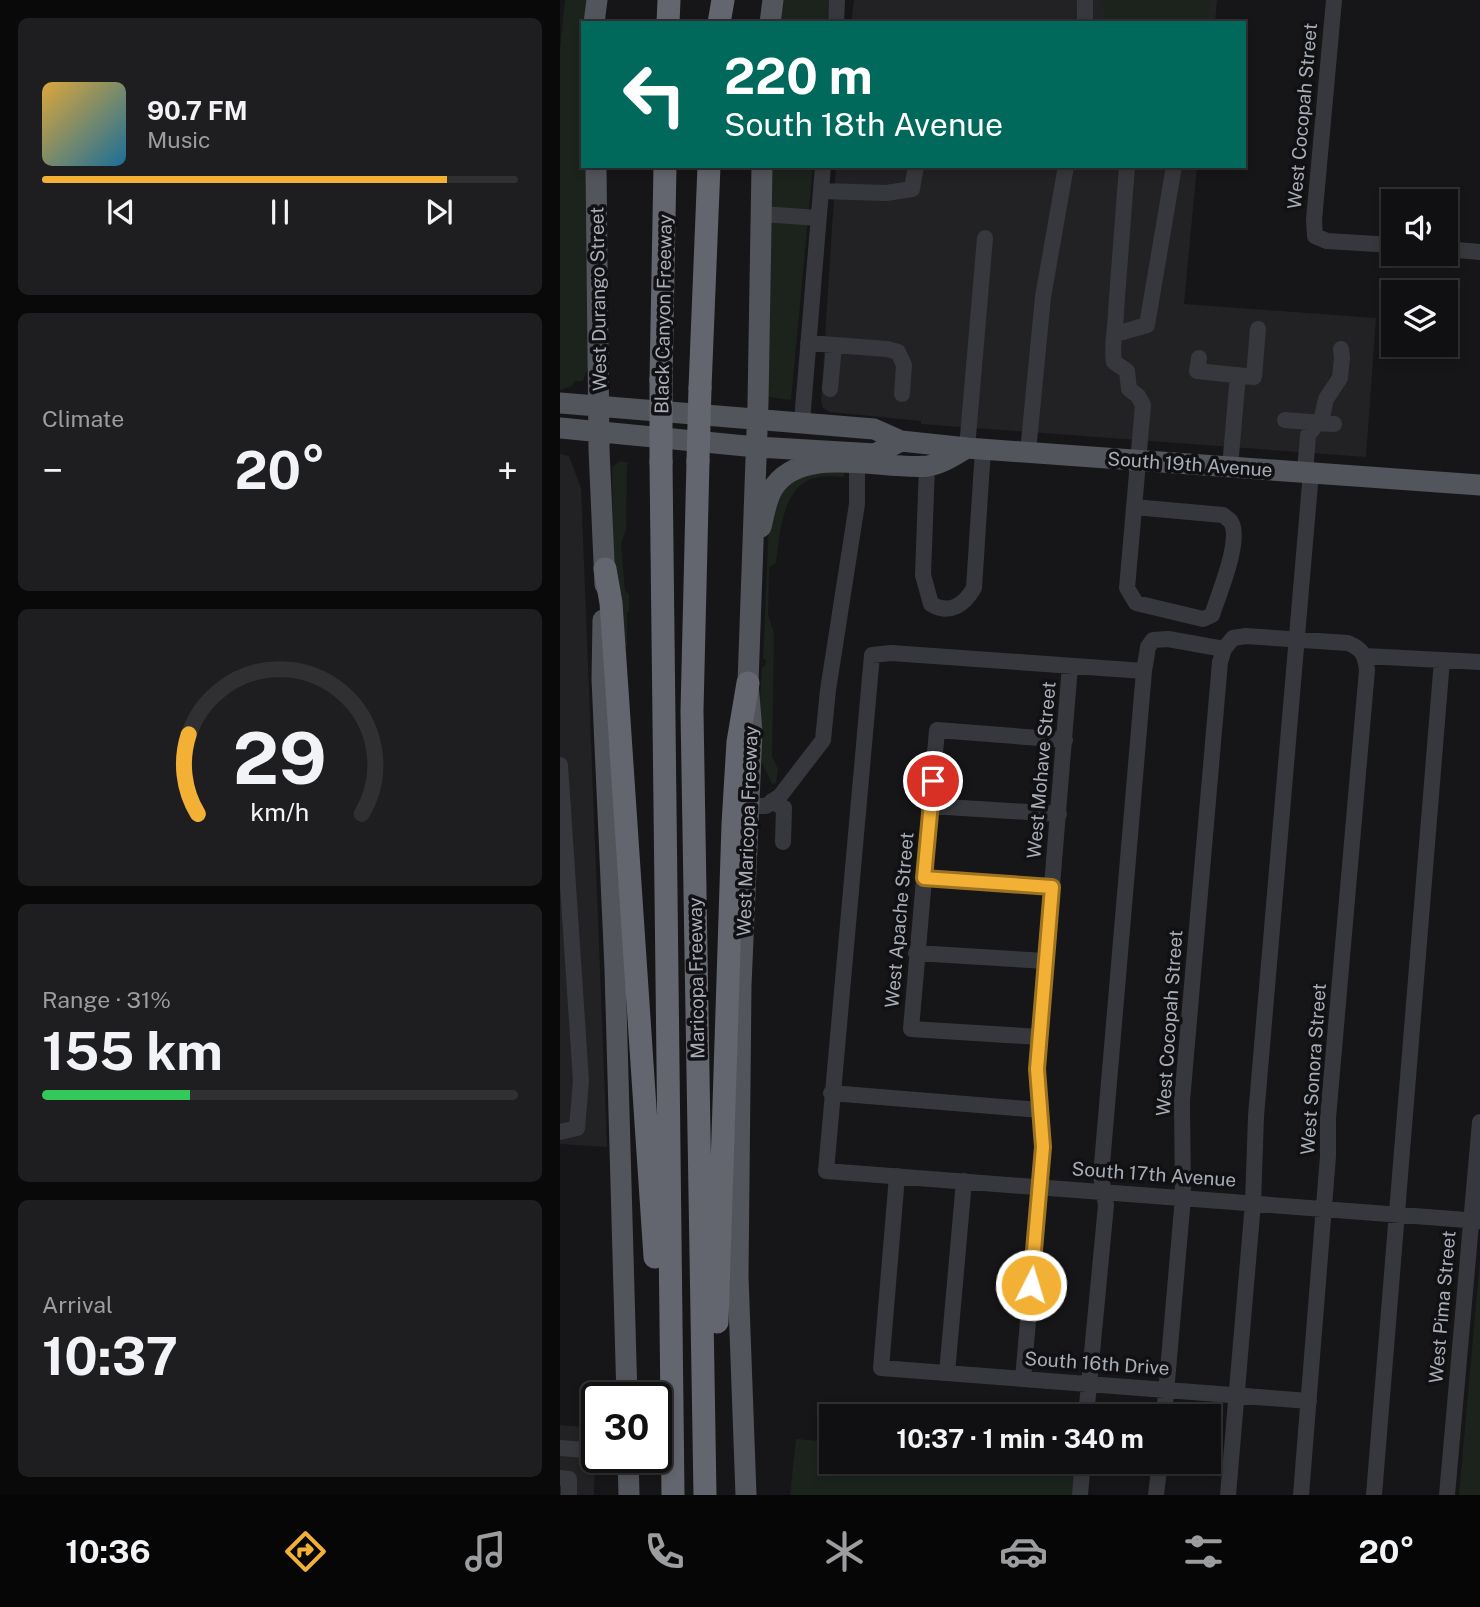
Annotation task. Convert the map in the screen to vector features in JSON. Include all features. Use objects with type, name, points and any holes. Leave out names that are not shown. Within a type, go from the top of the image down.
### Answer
[{"type":"highway","points":[[668,21],[669,0]]},
{"type":"highway","points":[[719,21],[723,0]]},
{"type":"highway","name":"Black Canyon Freeway","points":[[661,462],[665,168]]},
{"type":"highway","name":"Black Canyon Freeway","points":[[698,461],[709,168]]},
{"type":"highway","name":"Maricopa Freeway","points":[[698,461],[692,711],[705,1495]]},
{"type":"highway","name":"Maricopa Freeway","points":[[661,462],[673,1495]]},
{"type":"highway","points":[[606,569],[611,603],[658,1300],[670,1364]]},
{"type":"highway","points":[[703,1400],[715,1369],[733,824],[738,742],[748,683]]},
{"type":"main road","points":[[594,21],[597,0]]},
{"type":"main road","points":[[769,21],[772,0]]},
{"type":"main road","name":"West Durango Street","points":[[596,168],[599,432]]},
{"type":"main road","name":"West Maricopa Freeway","points":[[746,1495],[738,1277],[741,985],[752,732],[748,683],[762,168]]},
{"type":"main road","name":"South 19th Avenue","points":[[560,402],[802,421],[874,429],[901,441],[975,448],[1480,485]]},
{"type":"main road","name":"South 19th Avenue","points":[[560,428],[756,447],[875,454],[901,441]]},
{"type":"main road","points":[[599,432],[606,569],[602,680],[615,969],[626,1382]]},
{"type":"main road","points":[[753,558],[773,488],[785,476],[811,465],[857,463],[927,466],[975,448]]},
{"type":"main road","points":[[628,1473],[629,1495]]},
{"type":"street","points":[[836,21],[838,0]]},
{"type":"street","points":[[1085,0],[1085,21]]},
{"type":"street","name":"West Cocopah Street","points":[[1334,0],[1314,220],[1315,236],[1327,241],[1381,245]]},
{"type":"street","points":[[802,421],[823,168]]},
{"type":"street","points":[[821,191],[886,193],[912,190],[916,168]]},
{"type":"street","points":[[1028,452],[1043,297],[1066,168]]},
{"type":"street","points":[[1127,168],[1116,334],[1112,349],[1114,362],[1127,371],[1129,389],[1138,396],[1143,405],[1138,460],[1127,588],[1136,603],[1203,619],[1212,615],[1232,550],[1234,532],[1231,522],[1223,515],[1134,507]]},
{"type":"street","points":[[1116,334],[1147,325],[1174,168]]},
{"type":"street","points":[[761,214],[818,218]]},
{"type":"street","points":[[927,466],[924,586],[931,604],[937,608],[957,607],[974,588],[975,448],[985,238]]},
{"type":"street","points":[[1458,250],[1480,251]]},
{"type":"street","points":[[1199,358],[1197,371],[1254,377],[1258,329]]},
{"type":"street","points":[[808,343],[898,352],[904,365],[902,394]]},
{"type":"street","points":[[830,389],[834,345]]},
{"type":"street","points":[[1326,423],[1322,417],[1326,399],[1340,378],[1340,349]]},
{"type":"street","points":[[1230,467],[1238,375]]},
{"type":"street","points":[[1285,420],[1326,423]]},
{"type":"street","points":[[1227,1495],[1253,1203],[1256,1116],[1297,639],[1308,435],[1326,423]]},
{"type":"street","points":[[749,806],[766,806],[780,796],[823,740],[828,690],[857,504],[857,463]]},
{"type":"street","points":[[1087,1404],[1105,1205],[1101,1176],[1148,647],[1153,640],[1228,643],[1246,636],[1348,643],[1363,652],[1480,662]]},
{"type":"street","name":"West Cocopah Street","points":[[1165,1404],[1182,1197],[1184,1076],[1220,662],[1228,643]]},
{"type":"street","name":"West Sonora Street","points":[[1301,1495],[1324,1209],[1328,1118],[1367,670],[1363,652]]},
{"type":"street","points":[[1040,1110],[831,1093],[873,655],[891,653],[1144,671]]},
{"type":"street","points":[[1374,1495],[1442,660]]},
{"type":"street","name":"West Mohave Street","points":[[1023,1379],[1043,1147],[1037,1077],[1070,666]]},
{"type":"street","name":"West Apache Street","points":[[1040,1037],[911,1029],[916,953],[937,730],[1065,740]]},
{"type":"street","points":[[560,765],[564,914],[578,1019],[581,1081],[577,1128],[560,1132]]},
{"type":"street","points":[[772,801],[784,808],[783,842]]},
{"type":"street","points":[[930,806],[1059,814]]},
{"type":"street","points":[[924,878],[1052,887]]},
{"type":"street","points":[[916,953],[1046,961]]},
{"type":"street","name":"South 17th Avenue","points":[[831,1093],[825,1171],[1475,1220]]},
{"type":"street","name":"West Pima Street","points":[[1447,1495],[1475,1220],[1480,1122]]},
{"type":"street","name":"South 16th Drive","points":[[898,1176],[881,1368],[1309,1401]]},
{"type":"street","points":[[947,1373],[964,1181]]},
{"type":"street","points":[[560,1448],[581,1450]]},
{"type":"street","points":[[1080,1495],[1082,1474]]},
{"type":"street","points":[[1156,1495],[1158,1474]]},
{"type":"street","points":[[560,1478],[569,1479],[569,1495]]},
{"type":"shaded area","points":[[565,0],[589,0],[587,21],[581,21],[581,168],[586,168],[588,366],[583,381],[575,381],[572,386],[560,390],[560,49]]},
{"type":"shaded area","points":[[783,0],[829,0],[827,21],[780,21]]},
{"type":"shaded area","points":[[854,0],[1217,0],[1215,21],[851,21]]},
{"type":"shaded area","points":[[1100,0],[1210,0],[1208,21],[1106,21]]},
{"type":"shaded area","points":[[772,168],[813,168],[791,400],[768,397]]},
{"type":"shaded area","points":[[836,168],[1197,168],[1184,304],[1376,318],[1366,457],[921,424],[921,421],[830,412],[823,408],[821,400]]},
{"type":"shaded area","points":[[560,454],[569,456],[581,488],[607,1147],[560,1144]]},
{"type":"shaded area","points":[[620,461],[629,463],[626,530],[621,544],[625,591],[629,594],[627,646],[620,646],[613,552],[612,467]]},
{"type":"shaded area","points":[[844,470],[844,477],[808,480],[798,488],[785,510],[776,563],[769,567],[768,615],[774,633],[772,756],[778,769],[776,783],[772,784],[757,751],[762,667],[765,666],[766,660],[763,659],[769,522],[786,483],[816,471]]},
{"type":"shaded area","points":[[1480,1260],[1480,1495],[1459,1495]]},
{"type":"shaded area","points":[[560,1425],[581,1427],[581,1473],[595,1473],[594,1495],[560,1495]]},
{"type":"shaded area","points":[[796,1439],[819,1441],[819,1474],[1078,1474],[1076,1495],[790,1495]]},
{"type":"route","points":[[933,781],[924,878],[1052,887],[1037,1069],[1043,1147],[1031,1285]]}]
